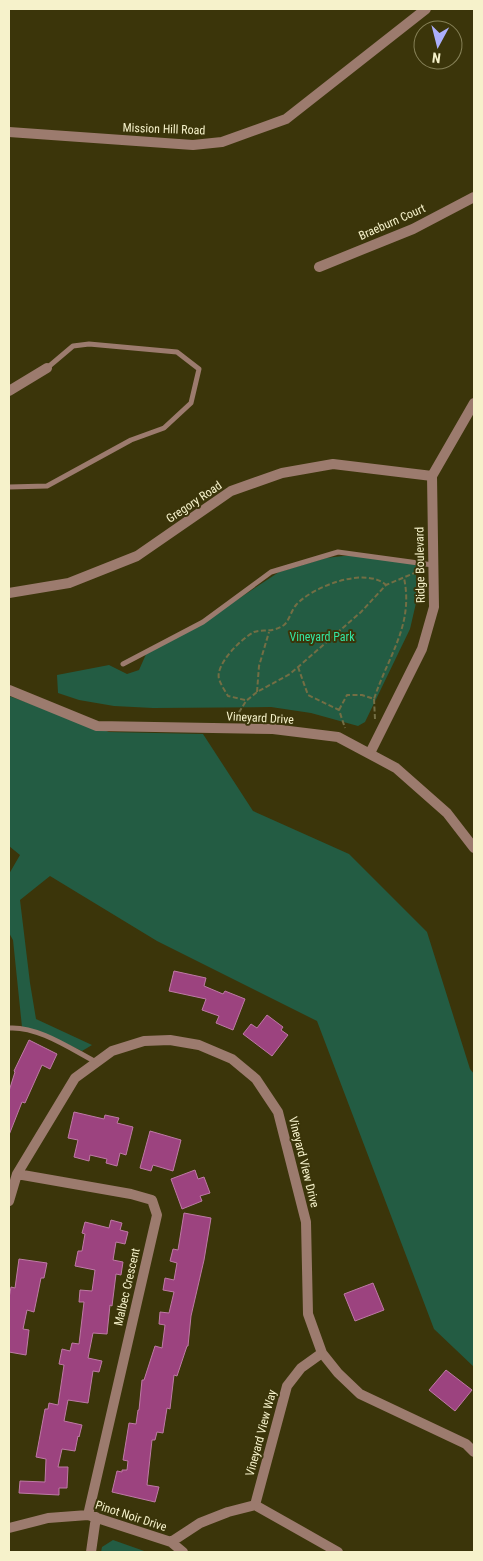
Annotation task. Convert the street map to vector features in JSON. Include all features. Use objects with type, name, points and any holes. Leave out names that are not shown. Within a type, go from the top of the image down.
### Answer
[{"type":"street","name":"Mission Hill Road","points":[[9,132],[193,145],[222,142],[286,119],[426,9]]},
{"type":"street","name":"Braeburn Court","points":[[319,267],[413,229],[474,196]]},
{"type":"street","points":[[9,391],[47,368]]},
{"type":"street","points":[[432,476],[474,403]]},
{"type":"street","name":"Gregory Road","points":[[9,593],[69,583],[137,556],[231,491],[282,472],[333,464],[432,476]]},
{"type":"street","name":"Ridge Boulevard","points":[[370,753],[422,649],[434,607],[432,476]]},
{"type":"street","name":"Vineyard Drive","points":[[9,690],[97,726],[274,729],[338,737],[396,768],[447,813],[474,848]]},
{"type":"street","name":"Vineyard View Drive","points":[[9,1201],[18,1174],[75,1078],[96,1062],[112,1052],[144,1041],[170,1040],[199,1045],[232,1060],[256,1079],[278,1112],[306,1222],[308,1314],[322,1353],[338,1373],[360,1394],[466,1444],[474,1452]]},
{"type":"street","name":"Malbec Crescent","points":[[18,1174],[131,1194],[152,1200],[157,1216],[92,1516]]},
{"type":"street","name":"Vineyard View Way","points":[[255,1505],[287,1386],[301,1368],[322,1353]]},
{"type":"street","points":[[171,1542],[200,1523],[228,1512],[255,1505],[338,1552]]},
{"type":"street","points":[[91,1552],[92,1516]]},
{"type":"street","name":"Pinot Noir Drive","points":[[9,1528],[48,1518],[92,1516],[171,1542],[183,1552]]},
{"type":"lane","points":[[9,487],[47,486],[131,440],[164,428],[191,403],[199,369],[177,352],[90,344],[73,346],[47,368]]},
{"type":"lane","points":[[123,664],[203,622],[271,572],[338,552],[433,565]]},
{"type":"lane","points":[[9,1028],[18,1028],[38,1033],[96,1062]]},
{"type":"path","points":[[229,728],[246,701],[257,692],[290,674],[361,612],[386,585],[433,565]]},
{"type":"path","points":[[246,701],[228,696],[219,678],[221,664],[230,652],[255,632],[269,632],[285,624],[296,605],[315,590],[352,577],[381,580],[386,585]]},
{"type":"path","points":[[346,741],[339,710],[347,695],[362,695],[374,699],[382,674],[397,646],[406,614],[407,590],[404,578]]},
{"type":"path","points":[[257,692],[259,666],[269,632]]},
{"type":"path","points":[[298,667],[308,695],[339,710]]},
{"type":"green space","name":"Vineyard Park","points":[[343,556],[416,563],[416,603],[410,629],[365,722],[358,726],[311,713],[271,707],[153,708],[114,706],[79,700],[58,693],[57,675],[109,665],[127,674],[139,670],[147,652],[208,619],[279,572],[326,558]]},
{"type":"green space","points":[[9,696],[109,732],[203,734],[253,811],[349,854],[427,932],[470,1069],[474,1074],[474,1367],[434,1329],[317,1021],[157,941],[50,876],[20,900],[36,1019],[92,1045],[82,1051],[39,1031],[22,1027],[13,940],[9,933],[9,874],[20,855],[9,846]]},
{"type":"green space","points":[[113,1540],[147,1552],[101,1552],[102,1547]]},
{"type":"building","points":[[174,971],[206,978],[204,986],[223,994],[225,991],[245,999],[233,1030],[216,1023],[219,1016],[202,1010],[206,999],[169,991]]},
{"type":"building","points":[[267,1015],[283,1027],[281,1030],[288,1035],[272,1056],[243,1034],[251,1024],[257,1028]]},
{"type":"building","points":[[29,1040],[57,1054],[50,1069],[42,1065],[25,1103],[22,1102],[9,1135],[9,1091],[14,1071]]},
{"type":"building","points":[[74,1112],[104,1119],[105,1115],[119,1118],[117,1123],[133,1127],[126,1155],[120,1153],[117,1166],[106,1163],[107,1159],[90,1155],[89,1161],[74,1157],[78,1140],[68,1138]]},
{"type":"building","points":[[150,1131],[181,1140],[173,1171],[153,1165],[151,1171],[140,1168]]},
{"type":"building","points":[[195,1170],[198,1179],[204,1177],[210,1193],[200,1196],[202,1201],[182,1209],[171,1179]]},
{"type":"building","points":[[184,1213],[211,1218],[204,1260],[191,1316],[188,1346],[177,1376],[174,1375],[170,1409],[167,1408],[163,1433],[157,1432],[155,1440],[152,1440],[147,1485],[159,1487],[155,1502],[112,1492],[117,1471],[127,1470],[128,1461],[123,1460],[129,1423],[136,1424],[142,1380],[144,1380],[155,1346],[162,1348],[165,1325],[159,1324],[160,1312],[169,1313],[174,1292],[163,1290],[165,1278],[174,1280],[177,1263],[170,1261],[173,1249],[178,1250]]},
{"type":"building","points":[[111,1220],[122,1223],[120,1230],[128,1232],[125,1244],[116,1242],[113,1260],[123,1262],[121,1275],[116,1274],[107,1334],[93,1333],[88,1358],[102,1361],[99,1372],[93,1371],[88,1403],[68,1400],[64,1421],[82,1425],[75,1451],[62,1449],[58,1467],[68,1467],[67,1488],[59,1488],[59,1495],[19,1493],[20,1481],[45,1482],[46,1459],[36,1457],[45,1409],[48,1409],[49,1403],[58,1405],[64,1365],[59,1364],[62,1349],[70,1351],[72,1343],[79,1344],[84,1302],[79,1302],[80,1290],[92,1291],[95,1270],[75,1266],[78,1251],[82,1251],[85,1234],[82,1233],[85,1222],[109,1228]]},
{"type":"building","points":[[19,1259],[47,1263],[44,1278],[41,1278],[34,1312],[27,1310],[23,1329],[29,1330],[26,1355],[9,1352],[9,1298],[11,1287],[15,1288]]},
{"type":"building","points":[[373,1283],[384,1310],[355,1321],[344,1294]]},
{"type":"building","points":[[446,1370],[472,1390],[455,1411],[429,1390]]}]
